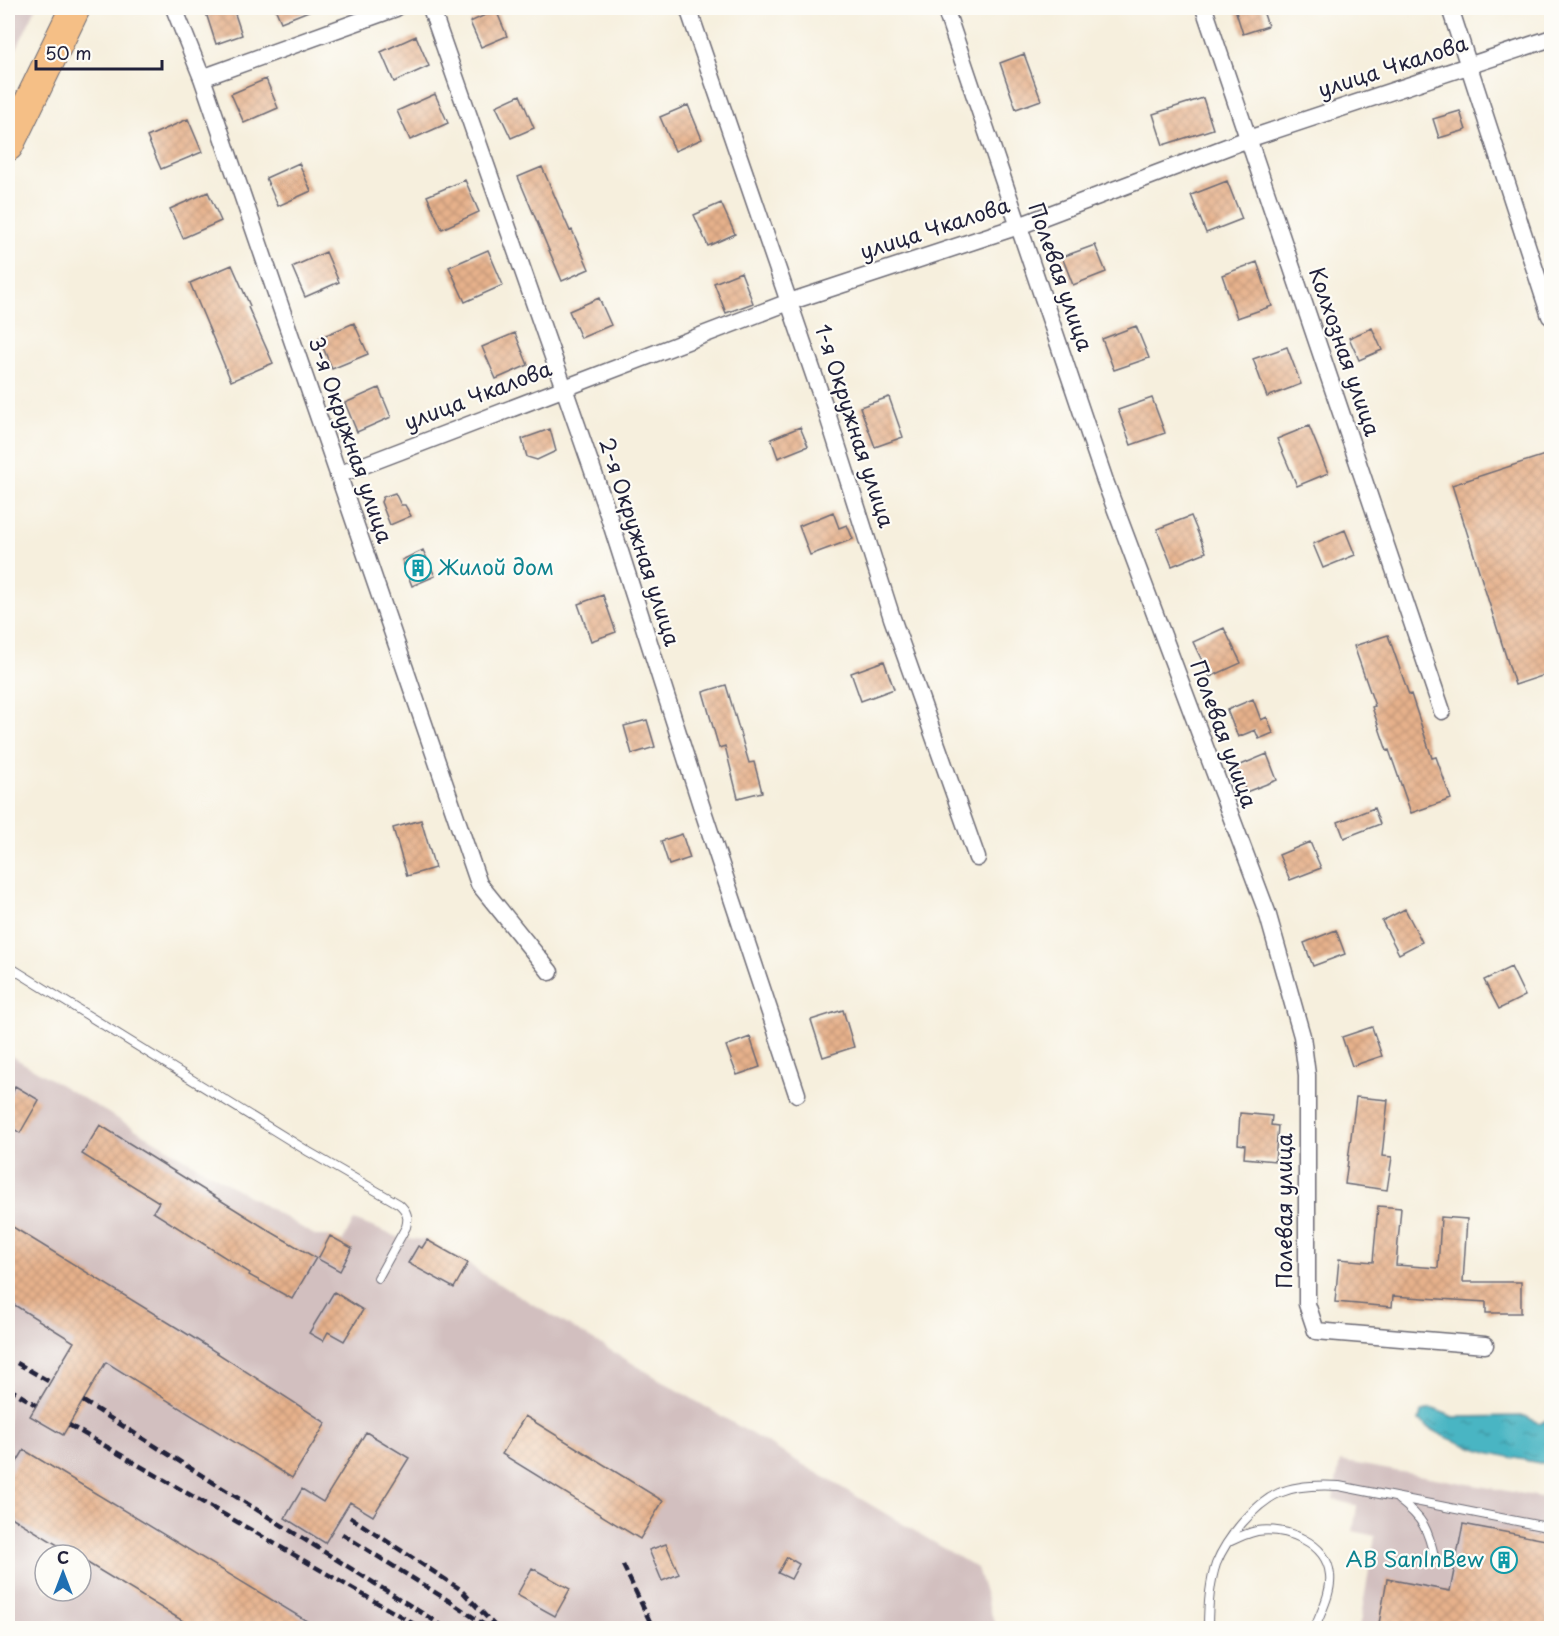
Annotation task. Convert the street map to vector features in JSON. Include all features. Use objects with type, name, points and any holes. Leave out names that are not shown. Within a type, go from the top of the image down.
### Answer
[{"type":"highway","points":[[8,146],[75,8]]},
{"type":"street","name":"3-я Окружная улица","points":[[174,8],[202,78],[479,884],[550,972]]},
{"type":"street","points":[[202,78],[396,8]]},
{"type":"street","name":"2-я Окружная улица","points":[[431,8],[562,388],[608,514],[796,1094]]},
{"type":"street","name":"1-я Окружная улица","points":[[688,8],[789,302],[892,618],[977,858]]},
{"type":"street","name":"Полевая улица","points":[[945,8],[1105,481],[1267,912],[1302,1036],[1307,1075],[1307,1304],[1312,1322],[1316,1331],[1485,1345]]},
{"type":"street","name":"Колхозная улица","points":[[1204,8],[1442,711]]},
{"type":"street","points":[[1450,8],[1550,316]]},
{"type":"street","name":"улица Чкалова","points":[[338,475],[789,302],[1019,226],[1248,139],[1551,38]]},
{"type":"lane","points":[[8,966],[309,1152],[399,1204],[406,1211],[408,1219],[406,1227],[378,1278]]},
{"type":"lane","points":[[1208,1629],[1209,1600],[1215,1566],[1225,1544],[1246,1518],[1280,1492],[1320,1485],[1336,1486],[1551,1528]]},
{"type":"lane","points":[[1394,1497],[1412,1510],[1423,1522],[1436,1560]]},
{"type":"lane","points":[[1225,1544],[1240,1536],[1258,1531],[1277,1532],[1300,1538],[1317,1549],[1328,1564],[1331,1577],[1329,1592],[1315,1629]]},
{"type":"shaded area","points":[[8,8],[36,8],[8,67]]},
{"type":"shaded area","points":[[8,1054],[316,1236],[330,1236],[342,1242],[354,1220],[400,1238],[427,1240],[468,1263],[479,1272],[977,1568],[996,1628],[8,1628]]},
{"type":"shaded area","points":[[1340,1461],[1551,1499],[1551,1628],[1359,1628],[1375,1536],[1353,1531],[1357,1506],[1333,1499]]},
{"type":"water","points":[[1431,1408],[1454,1417],[1525,1416],[1538,1423],[1551,1419],[1551,1465],[1517,1459],[1449,1439],[1419,1421],[1421,1412]]},
{"type":"building","points":[[223,8],[233,8],[242,35],[216,44],[206,13]]},
{"type":"building","points":[[275,8],[316,8],[281,22]]},
{"type":"building","points":[[1247,8],[1262,8],[1268,26],[1243,34],[1236,12]]},
{"type":"building","points":[[496,10],[507,36],[481,47],[470,22]]},
{"type":"building","points":[[416,36],[429,66],[394,82],[381,52]]},
{"type":"building","points":[[1024,54],[1041,100],[1016,109],[1000,63]]},
{"type":"building","points":[[266,79],[278,108],[244,123],[231,94]]},
{"type":"building","points":[[435,94],[448,123],[410,140],[397,111]]},
{"type":"building","points":[[520,95],[534,128],[511,138],[496,106]]},
{"type":"building","points":[[1203,98],[1213,129],[1163,145],[1153,114]]},
{"type":"building","points":[[688,105],[702,139],[675,151],[660,117]]},
{"type":"building","points":[[1460,111],[1466,130],[1439,138],[1433,119]]},
{"type":"building","points":[[188,119],[202,152],[161,169],[147,137]]},
{"type":"building","points":[[299,163],[311,191],[278,206],[266,178]]},
{"type":"building","points":[[542,167],[589,269],[562,281],[518,177]]},
{"type":"building","points":[[465,180],[479,212],[442,229],[427,196]]},
{"type":"building","points":[[1227,181],[1242,219],[1206,233],[1191,195]]},
{"type":"building","points":[[208,192],[221,221],[183,238],[170,209]]},
{"type":"building","points":[[721,203],[735,234],[708,246],[694,215]]},
{"type":"building","points":[[1095,245],[1106,272],[1073,285],[1062,257]]},
{"type":"building","points":[[488,250],[503,285],[465,302],[449,267]]},
{"type":"building","points":[[326,252],[339,282],[305,297],[292,267]]},
{"type":"building","points":[[1257,262],[1272,306],[1237,318],[1222,275]]},
{"type":"building","points":[[232,265],[273,363],[231,381],[190,283]]},
{"type":"building","points":[[741,272],[753,303],[726,313],[714,283]]},
{"type":"building","points":[[599,298],[611,325],[581,338],[569,311]]},
{"type":"building","points":[[354,323],[368,354],[332,369],[319,338]]},
{"type":"building","points":[[1136,326],[1149,358],[1114,370],[1102,339]]},
{"type":"building","points":[[1372,328],[1382,350],[1359,360],[1349,338]]},
{"type":"building","points":[[515,333],[528,365],[496,379],[482,347]]},
{"type":"building","points":[[1287,347],[1301,384],[1267,397],[1253,359]]},
{"type":"building","points":[[379,388],[391,417],[357,432],[345,403]]},
{"type":"building","points":[[889,397],[903,437],[875,447],[860,407]]},
{"type":"building","points":[[1152,398],[1165,433],[1131,445],[1118,410]]},
{"type":"building","points":[[1309,426],[1328,473],[1297,486],[1277,439]]},
{"type":"building","points":[[800,427],[808,446],[778,458],[771,439]]},
{"type":"building","points":[[550,429],[556,451],[537,460],[527,457],[522,439]]},
{"type":"building","points":[[1551,453],[1551,673],[1515,685],[1452,485]]},
{"type":"building","name":"Жилой дом","points":[[395,493],[401,505],[405,505],[411,516],[390,525],[381,502],[383,497]]},
{"type":"building","points":[[833,512],[839,528],[847,525],[853,539],[810,555],[799,526]]},
{"type":"building","points":[[1191,516],[1206,552],[1172,566],[1157,529]]},
{"type":"building","points":[[1345,530],[1355,555],[1323,568],[1313,544]]},
{"type":"building","name":"Жилой дом","points":[[423,550],[435,576],[412,586],[402,560]]},
{"type":"building","points":[[603,595],[616,632],[591,641],[578,604]]},
{"type":"building","points":[[1224,628],[1241,663],[1210,677],[1193,642]]},
{"type":"building","points":[[1388,635],[1432,758],[1436,757],[1451,799],[1411,813],[1389,750],[1387,751],[1372,707],[1375,706],[1354,646]]},
{"type":"building","points":[[884,661],[894,689],[861,701],[851,673]]},
{"type":"building","points":[[726,685],[749,763],[754,762],[762,792],[738,798],[725,746],[719,748],[703,692]]},
{"type":"building","points":[[1253,699],[1261,720],[1267,717],[1273,733],[1259,739],[1255,730],[1238,737],[1227,710]]},
{"type":"building","points":[[647,720],[655,747],[632,754],[624,726]]},
{"type":"building","points":[[1267,754],[1277,780],[1246,792],[1236,767]]},
{"type":"building","points":[[1374,808],[1380,824],[1344,838],[1338,822]]},
{"type":"building","points":[[421,820],[435,868],[407,876],[393,828]]},
{"type":"building","points":[[682,834],[690,858],[669,865],[661,841]]},
{"type":"building","points":[[1310,842],[1321,868],[1290,880],[1279,855]]},
{"type":"building","points":[[1405,909],[1422,942],[1399,954],[1382,921]]},
{"type":"building","points":[[1336,930],[1345,954],[1313,966],[1304,943]]},
{"type":"building","points":[[1511,967],[1525,996],[1499,1009],[1484,980]]},
{"type":"building","points":[[843,1010],[854,1047],[823,1057],[811,1020]]},
{"type":"building","points":[[1372,1027],[1382,1056],[1352,1066],[1342,1037]]},
{"type":"building","points":[[750,1037],[760,1067],[737,1075],[726,1046]]},
{"type":"building","points":[[15,1086],[39,1100],[20,1133],[8,1125],[8,1092],[12,1095]]},
{"type":"building","points":[[1356,1097],[1388,1100],[1382,1156],[1392,1157],[1387,1190],[1345,1184]]},
{"type":"building","points":[[1240,1113],[1272,1116],[1271,1125],[1278,1126],[1275,1161],[1244,1158],[1245,1145],[1238,1144]]},
{"type":"building","points":[[100,1125],[316,1258],[292,1299],[249,1275],[250,1273],[153,1212],[159,1202],[82,1154]]},
{"type":"building","points":[[1378,1206],[1401,1208],[1396,1265],[1438,1268],[1441,1217],[1467,1219],[1463,1282],[1521,1282],[1521,1313],[1486,1313],[1486,1302],[1393,1296],[1392,1307],[1335,1302],[1339,1259],[1373,1262]]},
{"type":"building","points":[[8,1224],[197,1340],[326,1423],[292,1478],[106,1362],[63,1435],[30,1416],[74,1342],[8,1301]]},
{"type":"building","points":[[330,1236],[352,1248],[340,1271],[318,1259]]},
{"type":"building","points":[[427,1240],[468,1263],[454,1288],[408,1263],[418,1246],[422,1248]]},
{"type":"building","points":[[334,1292],[363,1310],[344,1341],[328,1332],[323,1341],[309,1333]]},
{"type":"building","points":[[525,1416],[663,1501],[640,1539],[502,1454]]},
{"type":"building","points":[[366,1432],[409,1458],[373,1516],[350,1502],[325,1543],[285,1518],[302,1489],[323,1502]]},
{"type":"building","points":[[24,1450],[320,1629],[196,1629],[93,1566],[93,1543],[54,1543],[8,1515],[8,1477]]},
{"type":"building","name":"AB SanInBew","points":[[1463,1524],[1551,1541],[1551,1629],[1378,1629],[1387,1579],[1450,1591]]},
{"type":"building","points":[[666,1544],[679,1574],[662,1581],[649,1550]]},
{"type":"building","points":[[787,1557],[799,1564],[791,1579],[778,1573]]},
{"type":"building","points":[[532,1568],[570,1589],[555,1616],[517,1595]]},
{"type":"railway","points":[[17,1363],[50,1382]]},
{"type":"railway","points":[[8,1388],[36,1405]]},
{"type":"railway","points":[[83,1401],[446,1628]]},
{"type":"railway","points":[[69,1425],[421,1628]]},
{"type":"railway","points":[[350,1517],[460,1589],[497,1628]]},
{"type":"railway","points":[[342,1534],[489,1628]]},
{"type":"railway","points":[[623,1565],[653,1628]]},
{"type":"place","name":"Жилой дом","points":[[418,568]]},
{"type":"place","name":"AB SanInBew","points":[[1504,1560]]}]
